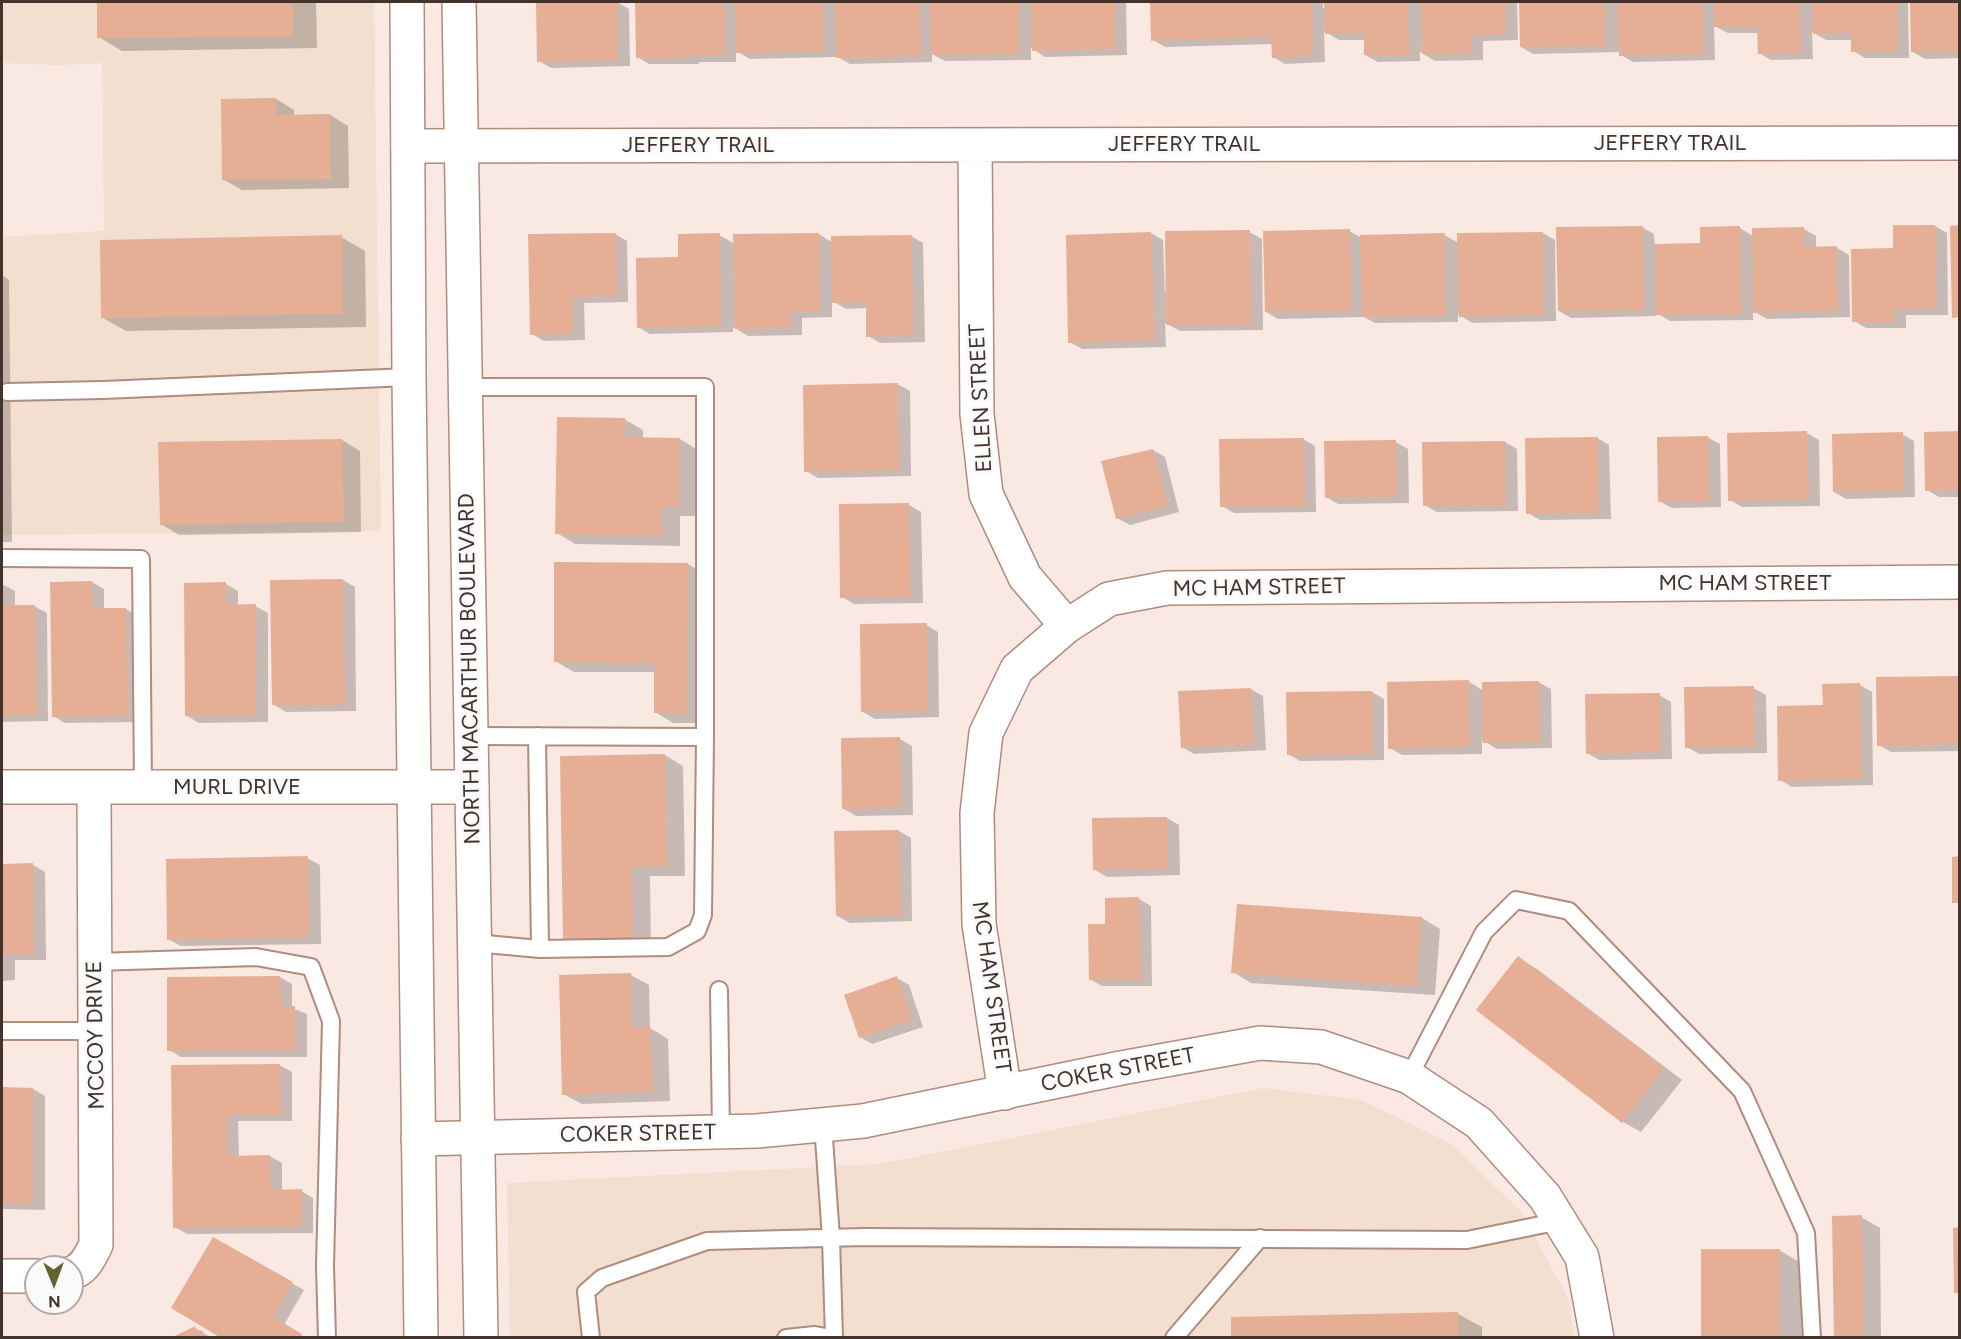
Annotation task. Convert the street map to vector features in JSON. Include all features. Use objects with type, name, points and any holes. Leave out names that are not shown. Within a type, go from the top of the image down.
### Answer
[{"type":"street","points":[[407,2],[409,377],[421,1338]]},
{"type":"street","name":"NORTH MACARTHUR BOULEVARD","points":[[459,2],[481,1338]]},
{"type":"street","name":"JEFFERY TRAIL","points":[[408,146],[1959,143]]},
{"type":"street","name":"ELLEN STREET","points":[[975,145],[977,414],[986,494],[1025,577],[1067,626]]},
{"type":"street","name":"MC HAM STREET","points":[[1005,1093],[979,924],[977,813],[986,733],[1017,669],[1067,626],[1109,599],[1167,588],[1959,582]]},
{"type":"street","name":"MURL DRIVE","points":[[2,787],[472,788]]},
{"type":"street","name":"MCCOY DRIVE","points":[[84,1264],[96,1245],[94,788]]},
{"type":"street","name":"COKER STREET","points":[[418,1139],[756,1131],[862,1121],[1121,1068],[1260,1043],[1321,1047],[1409,1077],[1479,1123],[1545,1197],[1582,1257],[1597,1338]]},
{"type":"street","points":[[2,1276],[24,1276]]},
{"type":"lane","points":[[7,392],[409,377]]},
{"type":"lane","points":[[465,387],[705,387],[703,915],[697,931],[668,947],[540,949],[475,943]]},
{"type":"lane","points":[[2,558],[141,559],[143,788]]},
{"type":"lane","points":[[472,736],[705,737]]},
{"type":"lane","points":[[537,736],[540,949]]},
{"type":"lane","points":[[1409,1077],[1484,932],[1516,900],[1569,911],[1742,1091],[1806,1233],[1812,1338]]},
{"type":"lane","points":[[95,962],[256,957],[311,967],[331,1021],[325,1266],[327,1338]]},
{"type":"lane","points":[[720,990],[721,1131]]},
{"type":"lane","points":[[2,1032],[96,1031]]},
{"type":"lane","points":[[786,1338],[815,1335],[832,1338],[831,1238],[823,1124]]},
{"type":"lane","points":[[591,1338],[586,1292],[602,1278],[707,1241],[831,1238],[1467,1240],[1560,1221]]},
{"type":"lane","points":[[1174,1338],[1260,1238]]},
{"type":"shaded area","points":[[2,2],[374,2],[381,531],[2,535],[2,237],[104,231],[102,63],[59,65],[2,63]]},
{"type":"shaded area","points":[[1263,1088],[1361,1100],[1450,1143],[1521,1211],[1568,1298],[1574,1337],[510,1337],[507,1183],[880,1164]]},
{"type":"building","points":[[97,2],[293,2],[293,36],[97,38]]},
{"type":"building","points":[[536,2],[617,2],[618,60],[537,62]]},
{"type":"building","points":[[635,2],[725,2],[725,56],[636,58]]},
{"type":"building","points":[[735,2],[823,2],[824,51],[736,53]]},
{"type":"building","points":[[835,2],[920,2],[921,56],[836,58]]},
{"type":"building","points":[[930,2],[1019,2],[1019,54],[931,55]]},
{"type":"building","points":[[1031,2],[1115,2],[1115,49],[1032,51]]},
{"type":"building","points":[[1150,2],[1312,2],[1313,56],[1272,58],[1271,37],[1151,41]]},
{"type":"building","points":[[1324,2],[1408,2],[1409,55],[1364,55],[1364,33],[1325,34]]},
{"type":"building","points":[[1421,2],[1505,2],[1506,34],[1471,35],[1471,54],[1422,54]]},
{"type":"building","points":[[1519,2],[1605,2],[1606,46],[1520,47]]},
{"type":"building","points":[[1617,2],[1702,2],[1704,54],[1619,56]]},
{"type":"building","points":[[1714,2],[1800,2],[1801,53],[1758,54],[1757,27],[1714,27]]},
{"type":"building","points":[[1812,2],[1897,2],[1898,51],[1851,52],[1851,33],[1813,34]]},
{"type":"building","points":[[1910,2],[1960,2],[1960,52],[1911,52]]},
{"type":"building","points":[[276,98],[276,115],[330,114],[331,179],[222,180],[221,99]]},
{"type":"building","points":[[1893,225],[1935,225],[1937,308],[1894,309],[1894,322],[1852,322],[1851,249],[1893,248]]},
{"type":"building","points":[[1960,225],[1960,317],[1952,318],[1950,226]]},
{"type":"building","points":[[1643,226],[1644,310],[1558,311],[1556,227]]},
{"type":"building","points":[[1740,226],[1742,314],[1656,315],[1655,244],[1700,243],[1700,227]]},
{"type":"building","points":[[1804,227],[1804,247],[1837,246],[1838,311],[1753,313],[1752,228]]},
{"type":"building","points":[[1350,229],[1351,311],[1265,312],[1263,231]]},
{"type":"building","points":[[1250,230],[1251,324],[1166,325],[1165,231]]},
{"type":"building","points":[[1151,232],[1155,340],[1068,343],[1066,235]]},
{"type":"building","points":[[1543,232],[1544,315],[1459,317],[1457,233]]},
{"type":"building","points":[[616,233],[617,296],[573,297],[573,334],[530,335],[528,234]]},
{"type":"building","points":[[720,233],[721,326],[637,328],[636,258],[678,257],[678,234]]},
{"type":"building","points":[[819,233],[820,311],[790,312],[791,328],[735,329],[733,234]]},
{"type":"building","points":[[1445,233],[1446,316],[1362,317],[1360,235]]},
{"type":"building","points":[[342,235],[343,314],[101,318],[100,240]]},
{"type":"building","points":[[912,235],[913,336],[866,337],[866,302],[832,303],[831,236]]},
{"type":"building","points":[[898,383],[899,470],[804,472],[803,385]]},
{"type":"building","points":[[557,417],[625,418],[625,437],[680,438],[679,507],[662,506],[662,536],[555,534]]},
{"type":"building","points":[[1807,431],[1809,499],[1728,501],[1727,433]]},
{"type":"building","points":[[1960,431],[1960,490],[1925,491],[1924,432]]},
{"type":"building","points":[[1903,432],[1904,491],[1833,492],[1832,434]]},
{"type":"building","points":[[1708,436],[1709,501],[1658,502],[1657,437]]},
{"type":"building","points":[[1598,437],[1599,513],[1526,514],[1525,438]]},
{"type":"building","points":[[1304,438],[1305,506],[1220,507],[1219,439]]},
{"type":"building","points":[[342,439],[344,522],[160,525],[158,442]]},
{"type":"building","points":[[1396,440],[1397,497],[1325,498],[1324,441]]},
{"type":"building","points":[[1505,441],[1506,505],[1423,506],[1422,442]]},
{"type":"building","points":[[1153,449],[1168,506],[1116,519],[1101,461]]},
{"type":"building","points":[[909,503],[911,597],[840,598],[839,504]]},
{"type":"building","points":[[554,562],[688,563],[687,713],[654,713],[654,663],[554,662]]},
{"type":"building","points":[[343,579],[345,705],[272,705],[270,580]]},
{"type":"building","points":[[92,581],[93,608],[126,608],[128,716],[52,717],[50,582]]},
{"type":"building","points":[[226,582],[226,605],[256,604],[256,716],[185,716],[184,583]]},
{"type":"building","points":[[2,587],[4,587],[4,605],[35,605],[37,715],[2,716]]},
{"type":"building","points":[[927,623],[928,711],[861,712],[860,624]]},
{"type":"building","points":[[1960,676],[1960,744],[1877,746],[1876,677]]},
{"type":"building","points":[[1469,680],[1470,747],[1388,749],[1387,682]]},
{"type":"building","points":[[1539,681],[1540,742],[1483,743],[1482,682]]},
{"type":"building","points":[[1860,683],[1862,779],[1778,781],[1777,706],[1823,705],[1822,684]]},
{"type":"building","points":[[1754,686],[1755,747],[1685,748],[1684,687]]},
{"type":"building","points":[[1251,688],[1254,744],[1181,748],[1178,691]]},
{"type":"building","points":[[1372,691],[1373,754],[1287,755],[1286,692]]},
{"type":"building","points":[[1660,693],[1661,752],[1586,754],[1585,694]]},
{"type":"building","points":[[900,737],[901,808],[842,809],[841,738]]},
{"type":"building","points":[[665,754],[667,866],[632,867],[633,940],[563,941],[560,756]]},
{"type":"building","points":[[1167,817],[1168,869],[1093,870],[1092,818]]},
{"type":"building","points":[[899,830],[901,915],[836,916],[834,831]]},
{"type":"building","points":[[308,856],[309,937],[167,940],[166,859]]},
{"type":"building","points":[[1960,856],[1960,903],[1952,903],[1952,857]]},
{"type":"building","points":[[33,863],[34,954],[2,954],[2,864]]},
{"type":"building","points":[[1139,897],[1141,979],[1089,980],[1088,924],[1105,924],[1105,898]]},
{"type":"building","points":[[1237,904],[1422,917],[1417,986],[1231,973]]},
{"type":"building","points":[[1518,956],[1664,1068],[1622,1123],[1476,1010]]},
{"type":"building","points":[[631,973],[632,1027],[650,1026],[653,1092],[562,1095],[559,975]]},
{"type":"building","points":[[280,976],[281,1006],[295,1006],[296,1050],[167,1051],[167,977]]},
{"type":"building","points":[[897,976],[912,1020],[859,1038],[844,995]]},
{"type":"building","points":[[280,1064],[281,1115],[227,1115],[227,1156],[270,1155],[271,1190],[302,1189],[302,1227],[173,1228],[171,1065]]},
{"type":"building","points":[[2,1087],[33,1088],[33,1203],[2,1203]]},
{"type":"building","points":[[1862,1215],[1863,1338],[1834,1338],[1832,1216]]},
{"type":"building","points":[[1960,1227],[1960,1293],[1954,1293],[1953,1228]]},
{"type":"building","points":[[213,1237],[293,1282],[273,1317],[302,1334],[300,1338],[221,1338],[171,1308]]},
{"type":"building","points":[[1701,1249],[1780,1249],[1779,1338],[1701,1338]]},
{"type":"building","points":[[1458,1312],[1459,1338],[1231,1338],[1231,1317]]},
{"type":"building","points":[[195,1326],[197,1332],[202,1330],[206,1338],[171,1338]]}]
